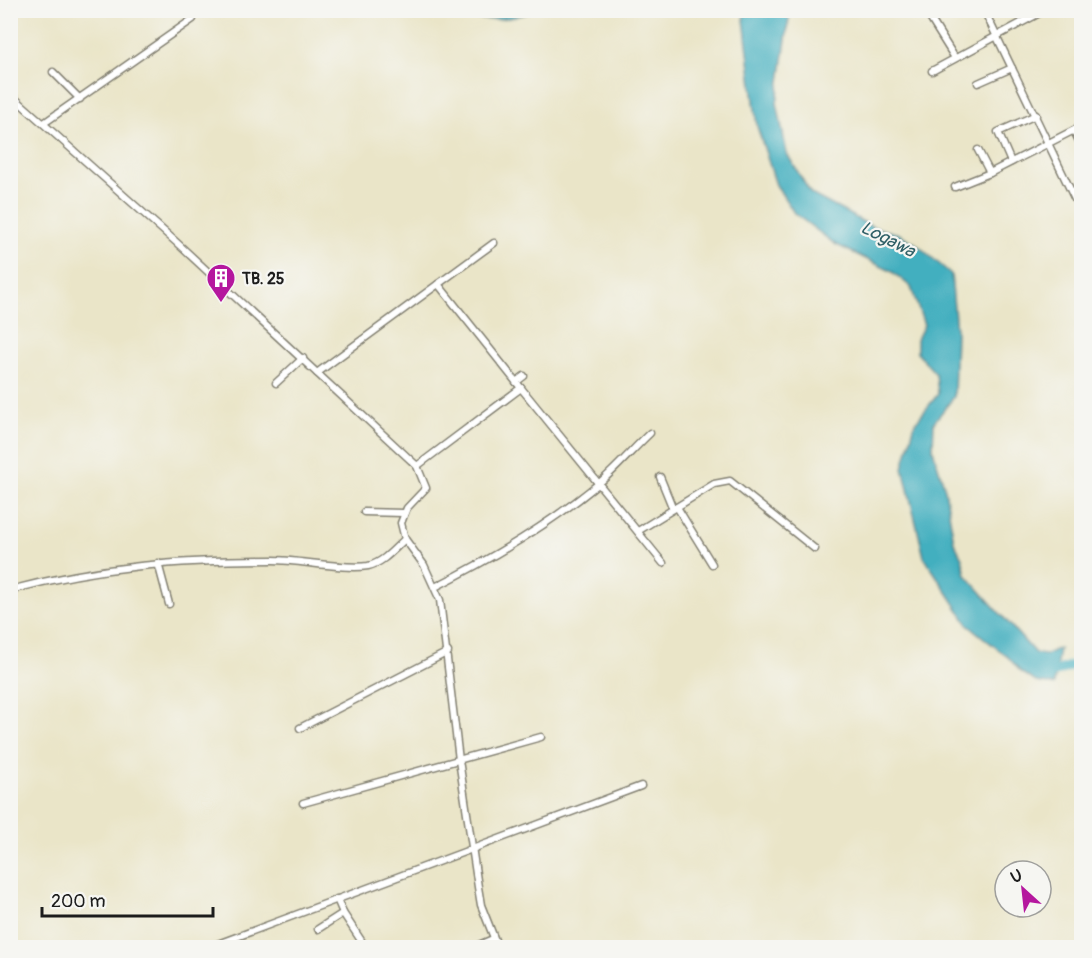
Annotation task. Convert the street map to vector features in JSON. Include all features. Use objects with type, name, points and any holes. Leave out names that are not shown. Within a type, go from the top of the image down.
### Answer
[{"type":"street","points":[[44,123],[193,19],[192,10]]},
{"type":"street","points":[[924,10],[955,58]]},
{"type":"street","points":[[984,10],[1079,201],[1082,214]]},
{"type":"street","points":[[932,71],[1045,10]]},
{"type":"street","points":[[978,83],[1012,68]]},
{"type":"street","points":[[53,72],[80,99]]},
{"type":"street","points":[[10,94],[303,358],[417,465],[426,488],[403,513],[401,523],[405,539],[414,549],[440,600],[448,652],[459,760],[481,905],[498,948]]},
{"type":"street","points":[[1011,162],[998,132],[1036,115]]},
{"type":"street","points":[[955,187],[1082,126]]},
{"type":"street","points":[[1074,130],[1082,147]]},
{"type":"street","points":[[978,150],[990,172]]},
{"type":"street","points":[[317,373],[494,243]]},
{"type":"street","points":[[438,284],[663,563]]},
{"type":"street","points":[[276,383],[303,358]]},
{"type":"street","points":[[516,382],[524,376]]},
{"type":"street","points":[[417,465],[521,388]]},
{"type":"street","points":[[435,587],[498,556],[537,531],[599,483],[650,433]]},
{"type":"street","points":[[660,477],[675,508],[712,564]]},
{"type":"street","points":[[638,531],[714,484],[730,481],[815,549]]},
{"type":"street","points":[[364,512],[403,513]]},
{"type":"street","points":[[10,590],[93,570],[158,563],[285,560],[364,567],[378,562],[405,539]]},
{"type":"street","points":[[158,563],[169,604]]},
{"type":"street","points":[[300,728],[448,652]]},
{"type":"street","points":[[303,803],[541,737]]},
{"type":"street","points":[[207,948],[641,786]]},
{"type":"street","points":[[337,899],[343,913],[366,948]]},
{"type":"street","points":[[318,929],[343,913]]},
{"type":"street","points":[[472,948],[493,939]]},
{"type":"water","points":[[435,11],[533,11],[509,18],[484,19],[459,17]]},
{"type":"water","points":[[743,11],[790,11],[777,103],[787,154],[811,194],[873,227],[899,234],[915,243],[951,274],[956,331],[954,397],[934,422],[933,450],[945,489],[954,542],[962,558],[966,575],[1035,653],[1045,655],[1059,648],[1054,685],[1036,682],[1020,671],[1009,658],[969,626],[924,557],[903,468],[915,423],[938,394],[936,374],[917,353],[917,339],[924,325],[911,287],[891,271],[835,244],[794,213],[776,185],[757,126]]},
{"type":"waterway","name":"Logawa","points":[[1044,671],[1049,674],[1082,662]]},
{"type":"place","name":"TB. 25","points":[[221,304]]}]
